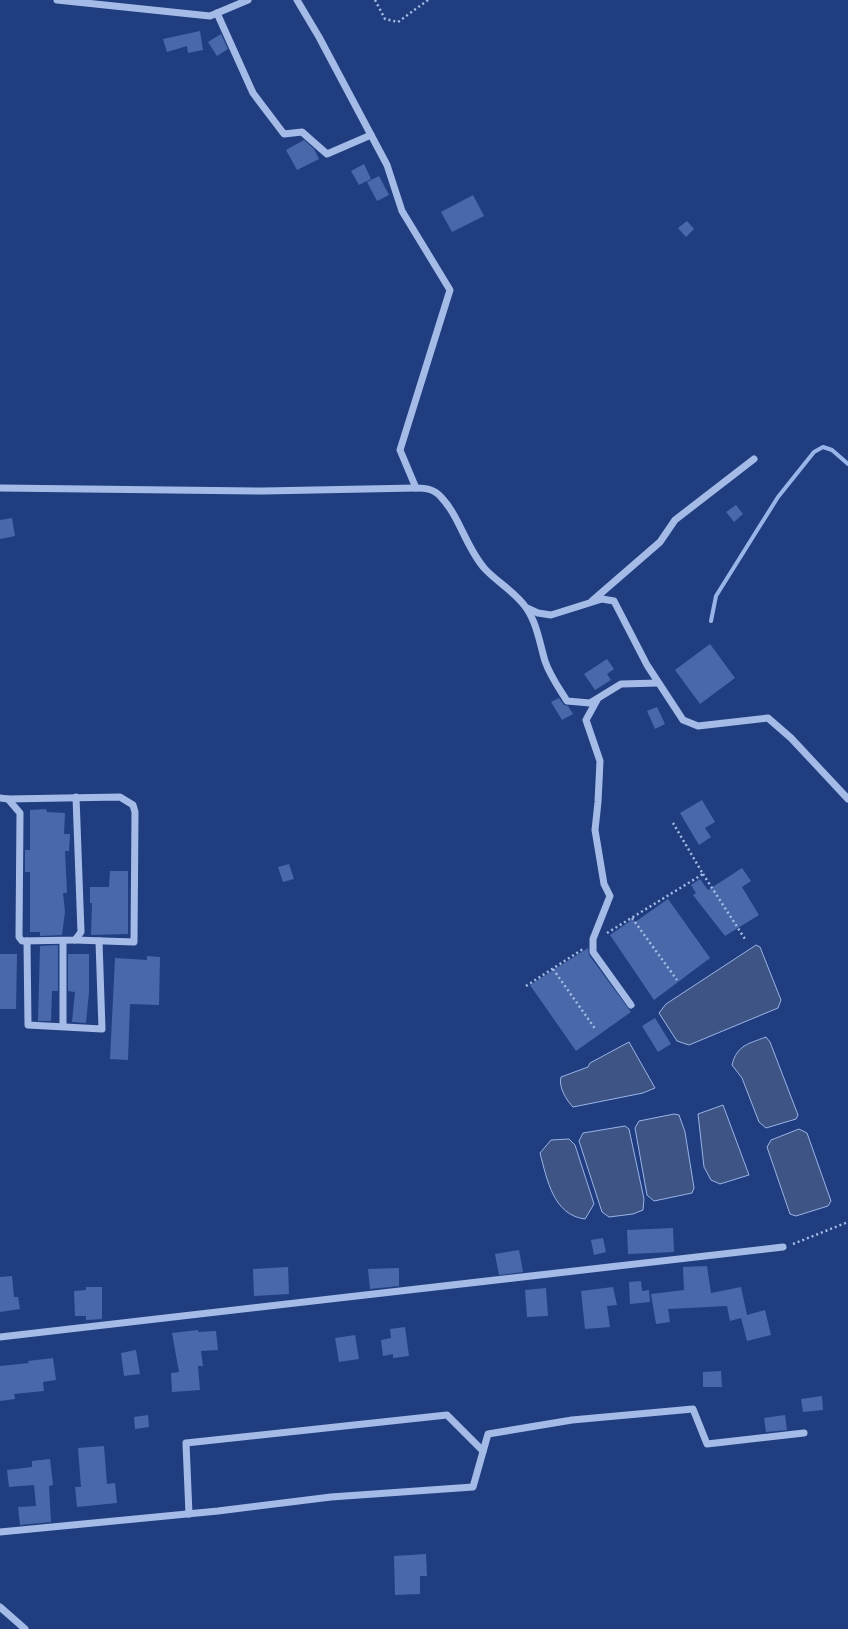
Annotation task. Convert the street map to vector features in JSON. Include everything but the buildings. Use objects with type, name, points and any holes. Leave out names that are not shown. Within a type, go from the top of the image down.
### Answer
[{"type":"street","points":[[56,0],[210,16],[248,0]]},
{"type":"street","points":[[298,0],[387,165],[402,211],[450,290],[400,450],[416,488]]},
{"type":"street","points":[[217,13],[253,93],[284,134],[302,132],[327,154],[371,135]]},
{"type":"street","points":[[589,603],[636,561],[660,542],[675,520],[754,459]]},
{"type":"street","points":[[0,488],[264,491],[429,489],[440,496],[447,504],[466,541],[485,569],[527,608],[538,613],[551,615],[602,599],[614,601],[636,645],[658,683],[683,720],[698,726],[768,718],[791,738],[848,799]]},
{"type":"street","points":[[527,608],[552,676],[567,701],[590,703],[621,684],[658,683]]},
{"type":"street","points":[[598,698],[586,720],[600,761],[595,830],[604,884],[610,896],[593,942],[593,952],[631,1005]]},
{"type":"street","points":[[75,940],[81,932],[76,797]]},
{"type":"street","points":[[0,798],[120,797],[133,805],[135,812],[134,942],[75,940],[22,941],[19,937],[20,813],[8,799]]},
{"type":"street","points":[[63,940],[63,1026]]},
{"type":"street","points":[[27,941],[28,1025],[102,1029],[99,941]]},
{"type":"street","points":[[0,1337],[784,1247]]},
{"type":"street","points":[[0,1532],[189,1514],[331,1497],[473,1486],[488,1434],[572,1420],[693,1409],[707,1444],[804,1433]]},
{"type":"street","points":[[189,1514],[186,1443],[447,1415],[483,1451]]},
{"type":"street","points":[[0,1607],[25,1629]]},
{"type":"path","points":[[375,0],[385,19],[398,22],[428,0]]},
{"type":"path","points":[[672,824],[745,939]]},
{"type":"path","points":[[526,986],[593,942],[703,874]]},
{"type":"path","points":[[632,918],[677,980]]},
{"type":"path","points":[[553,969],[596,1030]]},
{"type":"path","points":[[784,1247],[848,1222]]},
{"type":"water","points":[[756,945],[760,947],[781,1000],[778,1008],[689,1045],[677,1041],[659,1013],[666,1004]]},
{"type":"water","points":[[766,1037],[770,1042],[798,1115],[796,1119],[766,1128],[759,1122],[742,1078],[732,1065],[734,1058],[740,1049]]},
{"type":"water","points":[[629,1042],[655,1088],[643,1093],[573,1107],[566,1098],[562,1089],[560,1081],[561,1077],[588,1067],[590,1063]]},
{"type":"water","points":[[723,1105],[749,1175],[720,1184],[711,1180],[704,1167],[698,1114]]},
{"type":"water","points":[[674,1114],[679,1115],[685,1132],[694,1188],[692,1193],[654,1201],[647,1195],[635,1128],[639,1121]]},
{"type":"water","points":[[625,1126],[629,1129],[644,1199],[643,1210],[633,1214],[609,1217],[602,1212],[579,1141],[583,1133]]},
{"type":"water","points":[[799,1129],[807,1133],[831,1201],[828,1206],[796,1216],[790,1214],[767,1147],[771,1140]]},
{"type":"water","points":[[569,1139],[575,1145],[594,1204],[585,1219],[574,1216],[565,1211],[559,1203],[553,1194],[545,1174],[540,1153],[551,1140]]},
{"type":"waterway","points":[[711,621],[716,596],[778,497],[814,452],[823,447],[832,450],[848,464]]}]
